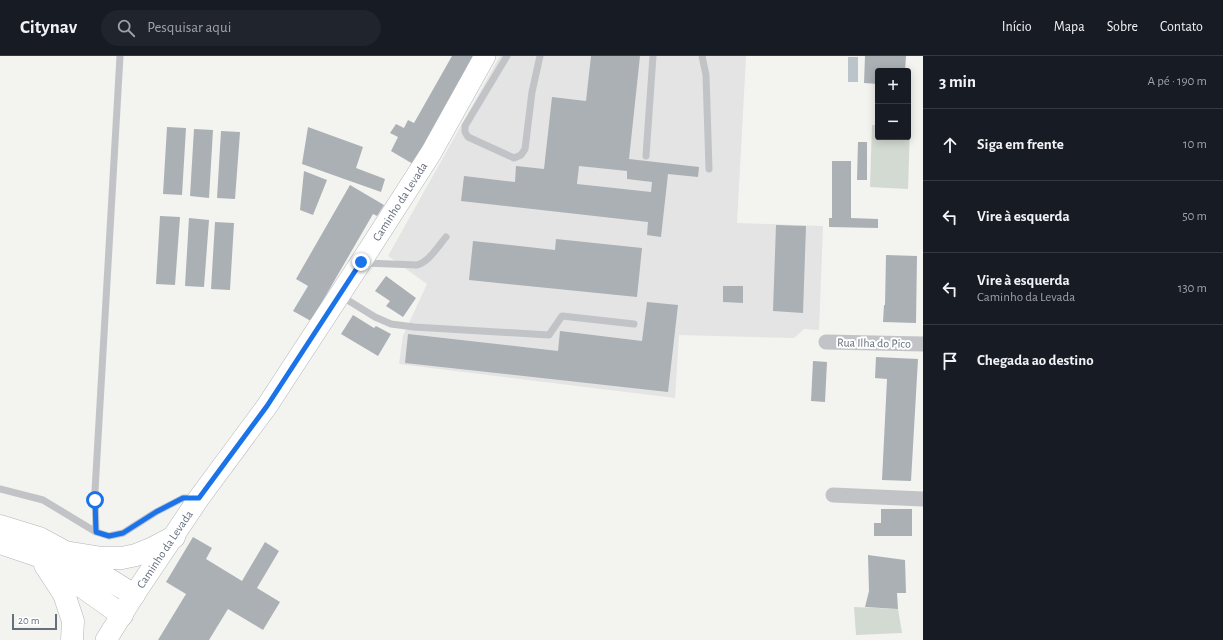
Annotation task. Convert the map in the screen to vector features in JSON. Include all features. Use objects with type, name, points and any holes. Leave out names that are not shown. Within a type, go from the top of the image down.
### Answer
[{"type":"highway","points":[[0,526],[39,538],[65,552],[134,596]]},
{"type":"highway","points":[[65,552],[102,558],[122,558],[136,555],[151,549],[174,537]]},
{"type":"highway","points":[[0,543],[39,556],[122,615]]},
{"type":"highway","points":[[39,556],[64,594],[73,622],[72,640]]},
{"type":"street","name":"Caminho da Levada","points":[[106,640],[199,498],[267,406],[361,262],[431,153],[485,56]]},
{"type":"street","name":"Rua Ilha do Pico","points":[[826,342],[923,344]]},
{"type":"street","points":[[833,495],[923,498]]},
{"type":"lane","points":[[96,532],[95,491],[120,56]]},
{"type":"lane","points":[[507,56],[465,126],[465,132],[468,137],[514,158],[521,155],[525,149],[532,92],[540,56]]},
{"type":"lane","points":[[646,156],[653,56]]},
{"type":"lane","points":[[702,56],[706,75],[709,170]]},
{"type":"lane","points":[[361,262],[422,264],[446,237]]},
{"type":"lane","points":[[339,295],[375,317],[390,324],[414,327],[549,334],[562,316],[634,324]]},
{"type":"lane","points":[[0,489],[43,500],[96,532],[109,536],[123,533],[156,512],[183,498],[199,498]]},
{"type":"shaded area","points":[[500,56],[746,56],[737,223],[823,226],[819,330],[804,329],[794,338],[679,335],[675,398],[399,364],[403,336],[427,284],[388,256]]},
{"type":"shaded area","points":[[848,57],[858,57],[858,82],[848,82]]},
{"type":"shaded area","points":[[872,125],[875,125],[875,140],[910,140],[908,189],[870,187]]},
{"type":"shaded area","points":[[854,607],[898,609],[902,633],[856,635]]},
{"type":"building","points":[[452,56],[474,56],[413,164],[391,151],[398,137],[390,133],[396,124],[404,128],[408,120],[414,123]]},
{"type":"building","points":[[591,56],[640,56],[629,159],[699,167],[698,177],[668,174],[661,237],[647,235],[648,222],[461,201],[464,176],[515,182],[516,166],[544,169],[552,97],[586,101]],"holes":[[[579,166],[627,171],[627,179],[652,182],[651,192],[577,184]]]},
{"type":"building","points":[[865,56],[906,56],[905,68],[875,68],[875,84],[864,83]]},
{"type":"building","points":[[167,127],[186,128],[182,195],[163,194]]},
{"type":"building","points":[[308,127],[363,147],[356,168],[385,179],[381,192],[302,164]]},
{"type":"building","points":[[194,129],[213,130],[209,198],[190,196]]},
{"type":"building","points":[[221,131],[240,132],[235,199],[217,198]]},
{"type":"building","points":[[858,142],[867,142],[867,180],[857,180]]},
{"type":"building","points":[[832,161],[851,161],[851,218],[878,219],[878,228],[829,227],[829,218],[832,218]]},
{"type":"building","points":[[304,171],[327,180],[313,215],[300,210]]},
{"type":"building","points":[[350,185],[384,205],[377,216],[373,214],[311,321],[293,311],[308,286],[296,279]]},
{"type":"building","points":[[160,216],[180,217],[175,285],[156,284]]},
{"type":"building","points":[[189,218],[209,220],[204,287],[185,286]]},
{"type":"building","points":[[215,222],[234,223],[230,290],[211,289]]},
{"type":"building","points":[[776,225],[806,226],[803,313],[773,311]]},
{"type":"building","points":[[556,239],[642,248],[637,297],[469,280],[473,241],[555,250]]},
{"type":"building","points":[[886,255],[917,256],[916,323],[883,322],[885,305]]},
{"type":"building","points":[[386,276],[416,298],[403,317],[386,306],[390,301],[375,291]]},
{"type":"building","points":[[723,286],[743,286],[743,303],[723,302]]},
{"type":"building","points":[[647,302],[678,305],[668,392],[405,363],[408,334],[558,351],[560,331],[642,341]]},
{"type":"building","points":[[353,315],[374,328],[376,326],[391,334],[378,356],[341,334]]},
{"type":"building","points":[[876,357],[918,359],[911,481],[882,480],[887,379],[875,378]]},
{"type":"building","points":[[813,361],[827,362],[825,402],[811,401]]},
{"type":"building","points":[[881,509],[912,509],[912,536],[874,536],[874,523],[881,523]]},
{"type":"building","points":[[193,537],[212,548],[206,559],[242,581],[265,542],[279,551],[257,588],[280,602],[263,630],[228,609],[209,640],[158,640],[186,594],[166,582]]},
{"type":"building","points":[[868,555],[905,560],[906,593],[897,593],[898,609],[865,607],[869,591]]},
{"type":"route","points":[[95,500],[96,532],[109,536],[123,533],[156,512],[183,498],[199,498],[267,406],[361,262]]}]
